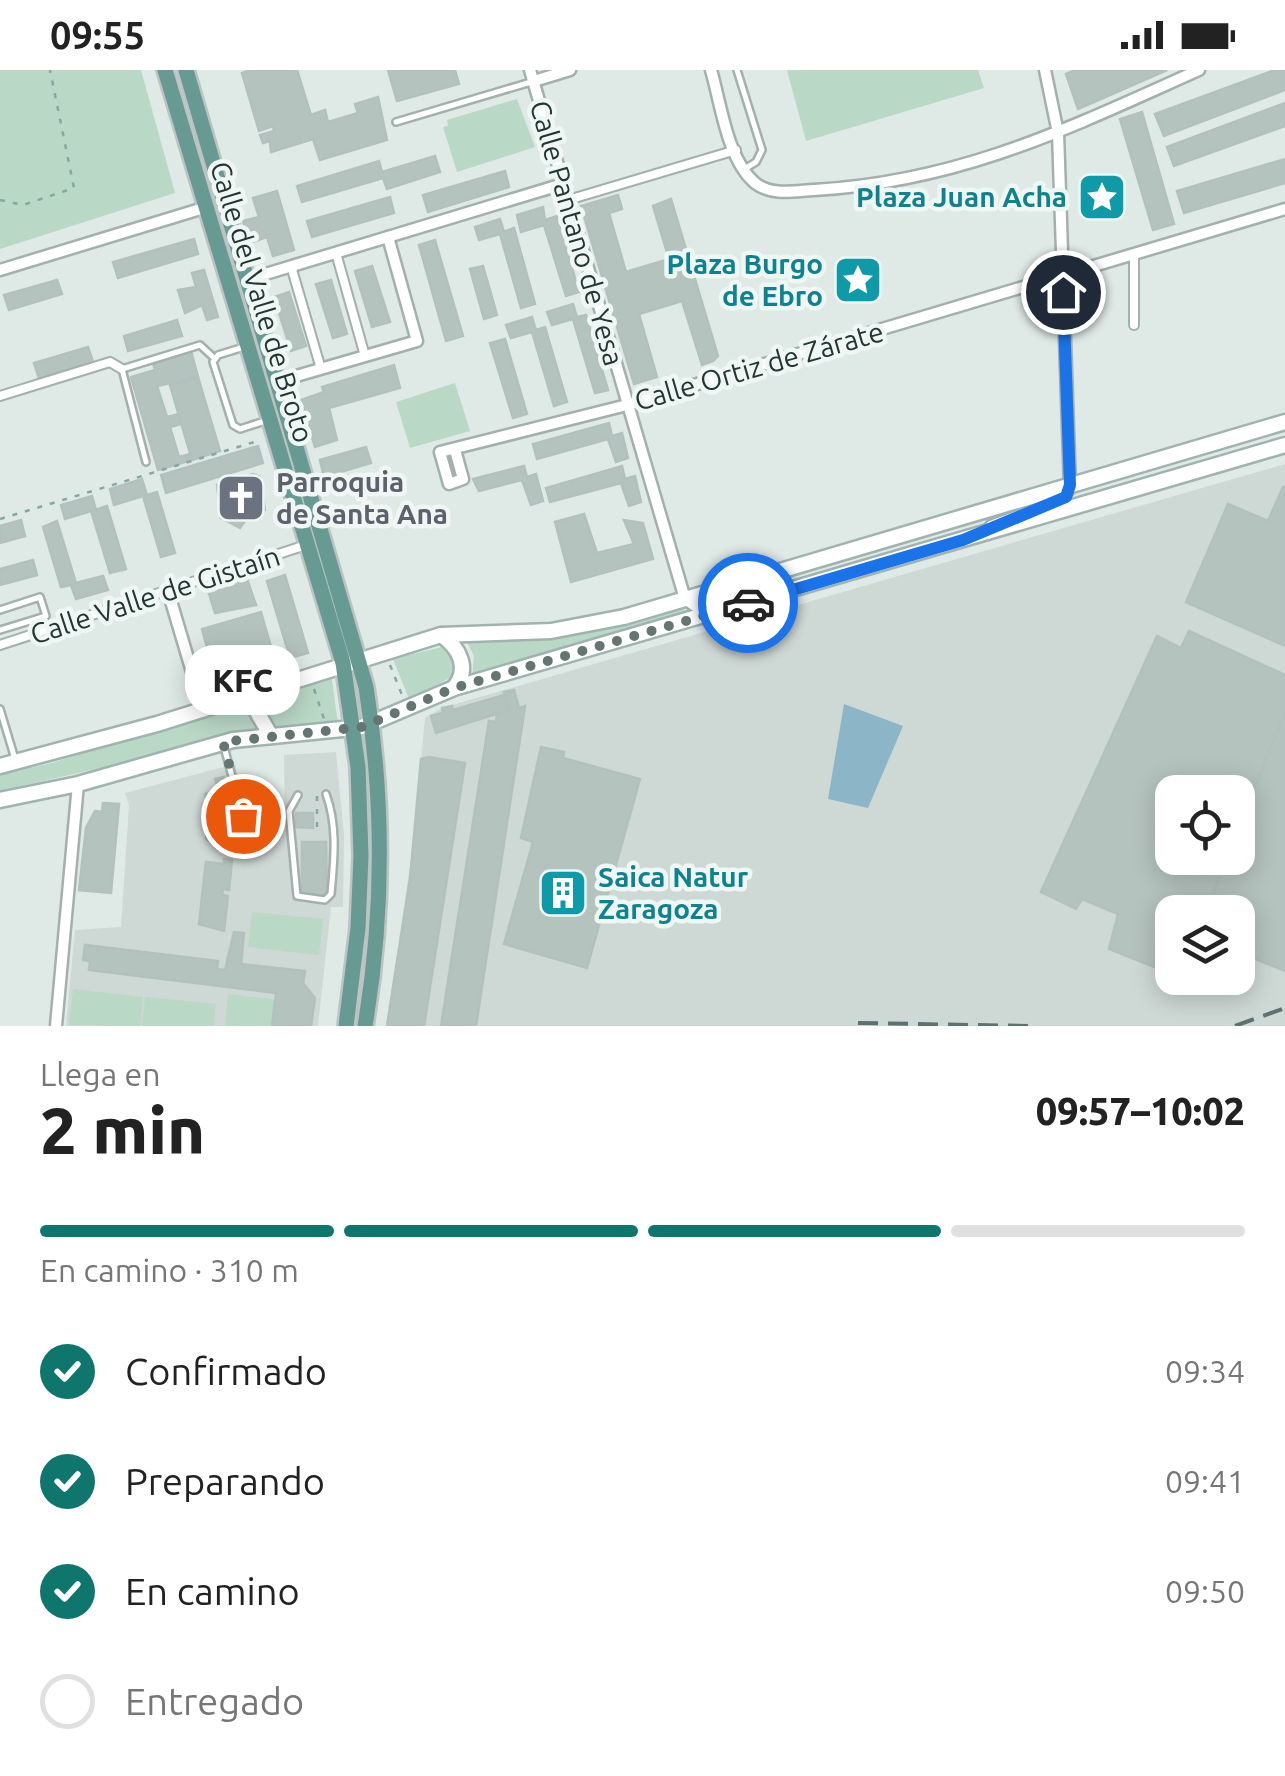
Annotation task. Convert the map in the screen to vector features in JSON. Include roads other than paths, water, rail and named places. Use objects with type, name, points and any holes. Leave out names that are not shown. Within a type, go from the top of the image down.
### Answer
[{"type":"main road","name":"Calle del Valle de Broto","points":[[165,70],[310,544],[352,660]]},
{"type":"main road","name":"Calle del Valle de Broto","points":[[186,70],[279,381],[352,660]]},
{"type":"main road","points":[[0,766],[203,709],[442,635],[579,627],[685,599],[1285,422]]},
{"type":"main road","points":[[0,800],[78,784],[223,742],[372,724],[454,688],[1285,445]]},
{"type":"main road","points":[[442,635],[452,643],[462,661],[462,677],[454,688]]},
{"type":"main road","points":[[352,660],[372,724],[380,896],[365,1026]]},
{"type":"main road","points":[[346,1026],[361,884],[352,660]]},
{"type":"main road","points":[[263,691],[257,712],[271,736]]},
{"type":"street","points":[[532,75],[570,70]]},
{"type":"street","points":[[711,70],[743,169],[758,185],[773,192],[844,188],[937,172],[1037,144],[1198,70]]},
{"type":"street","points":[[963,540],[1060,500],[1070,485],[1058,132],[1046,70]]},
{"type":"street","name":"Calle Pantano de Yesa","points":[[532,75],[685,599]]},
{"type":"street","points":[[568,200],[736,150]]},
{"type":"street","points":[[250,279],[563,184]]},
{"type":"street","points":[[0,270],[207,207]]},
{"type":"street","name":"Calle Ortiz de Zárate","points":[[454,450],[626,405],[1285,209]]},
{"type":"street","points":[[279,381],[417,341],[388,237]]},
{"type":"street","points":[[336,253],[365,356]]},
{"type":"street","points":[[1134,255],[1134,325]]},
{"type":"street","points":[[291,266],[322,369]]},
{"type":"street","points":[[0,396],[110,362],[122,369]]},
{"type":"street","name":"Calle Valle de Gistaín","points":[[0,646],[310,544]]},
{"type":"street","points":[[168,591],[203,709]]},
{"type":"street","points":[[685,599],[708,614]]},
{"type":"street","points":[[56,1026],[78,784]]},
{"type":"lane","points":[[738,70],[762,150],[756,162],[743,169]]},
{"type":"lane","points":[[396,122],[532,75]]},
{"type":"lane","points":[[146,462],[122,369],[200,345],[214,358],[232,425],[240,429],[274,428]]},
{"type":"lane","points":[[214,358],[250,345]]},
{"type":"lane","points":[[0,610],[40,597],[46,616],[0,630]]},
{"type":"lane","points":[[0,709],[16,762]]},
{"type":"lane","points":[[210,837],[236,832],[244,821],[223,742]]},
{"type":"lane","points":[[298,795],[289,811],[297,896],[325,900],[331,894],[335,847],[334,813],[326,794]]},
{"type":"water","points":[[844,704],[903,726],[868,808],[828,799]]},
{"type":"railway","points":[[1235,1026],[1285,1008]]},
{"type":"railway","points":[[858,1023],[1032,1026]]},
{"type":"place","name":"Plaza Juan Acha","points":[[1102,197]]},
{"type":"place","name":"Plaza Burgo de Ebro","points":[[858,280]]},
{"type":"place","name":"Parroquia de Santa Ana","points":[[241,498]]},
{"type":"place","name":"KFC","points":[[243,816]]},
{"type":"place","name":"Saica Natur Zaragoza","points":[[563,893]]}]
